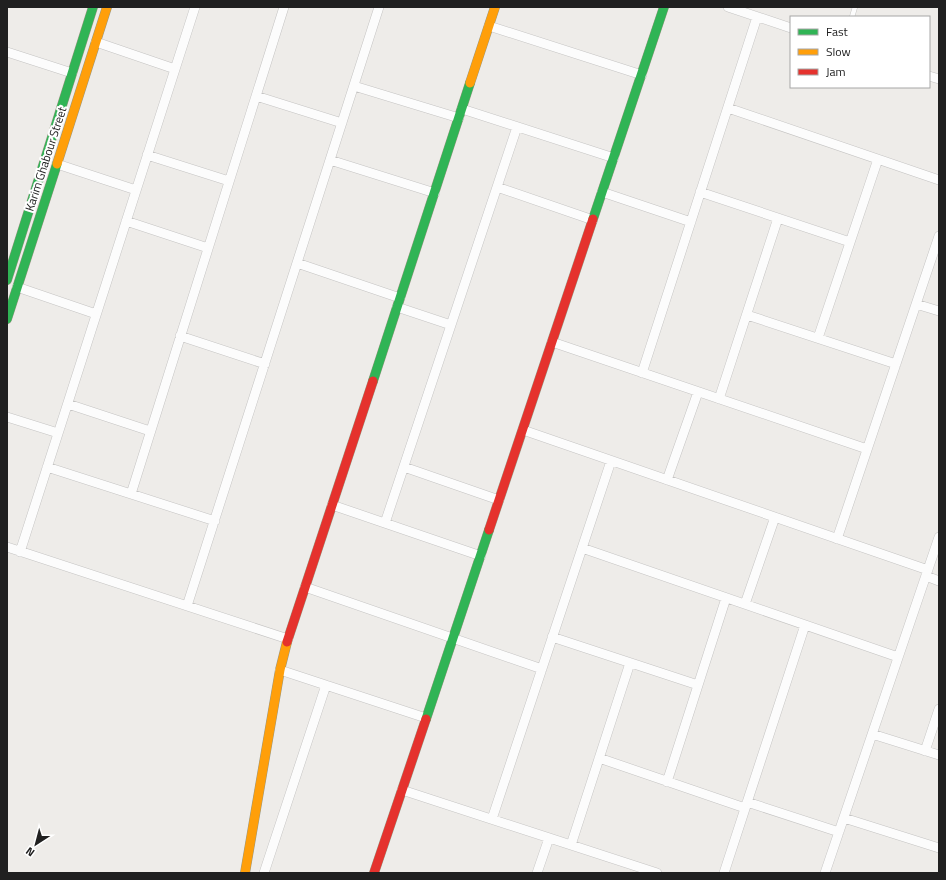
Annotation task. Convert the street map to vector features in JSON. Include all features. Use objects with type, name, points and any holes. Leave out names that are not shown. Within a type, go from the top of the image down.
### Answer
[{"type":"street","name":"Karim Ghabour Street","points":[[7,280],[93,7]]},
{"type":"street","name":"Karim Ghabour Street","points":[[7,319],[107,7]]},
{"type":"street","points":[[20,552],[195,7]]},
{"type":"street","points":[[131,494],[284,7]]},
{"type":"street","points":[[187,606],[379,7]]},
{"type":"street","points":[[245,873],[280,670],[288,639],[495,7]]},
{"type":"street","points":[[374,873],[664,7]]},
{"type":"street","points":[[728,7],[790,28]]},
{"type":"street","points":[[642,373],[757,17]]},
{"type":"street","points":[[489,26],[642,75]]},
{"type":"street","points":[[96,42],[175,69]]},
{"type":"street","points":[[7,52],[72,73]]},
{"type":"street","points":[[354,86],[459,118]]},
{"type":"street","points":[[256,96],[342,123]]},
{"type":"street","points":[[728,108],[939,180]]},
{"type":"street","points":[[462,109],[614,158]]},
{"type":"street","points":[[385,523],[517,127]]},
{"type":"street","points":[[147,155],[229,181]]},
{"type":"street","points":[[818,338],[878,159]]},
{"type":"street","points":[[330,160],[435,193]]},
{"type":"street","points":[[56,164],[136,190]]},
{"type":"street","points":[[497,188],[593,220]]},
{"type":"street","points":[[36,190],[47,194]]},
{"type":"street","points":[[602,192],[691,222]]},
{"type":"street","points":[[700,192],[850,242]]},
{"type":"street","points":[[720,399],[778,218]]},
{"type":"street","points":[[126,221],[208,248]]},
{"type":"street","points":[[837,539],[939,236]]},
{"type":"street","points":[[297,263],[399,302],[451,325]]},
{"type":"street","points":[[17,287],[96,314]]},
{"type":"street","points":[[916,304],[939,311]]},
{"type":"street","points":[[747,315],[896,364]]},
{"type":"street","points":[[180,336],[264,364]]},
{"type":"street","points":[[552,342],[867,449]]},
{"type":"street","points":[[667,480],[698,392]]},
{"type":"street","points":[[68,404],[150,431]]},
{"type":"street","points":[[7,417],[58,433]]},
{"type":"street","points":[[523,430],[837,539],[927,573],[939,581]]},
{"type":"street","points":[[492,819],[611,461]]},
{"type":"street","points":[[47,467],[214,520]]},
{"type":"street","points":[[404,467],[499,500]]},
{"type":"street","points":[[332,505],[481,556]]},
{"type":"street","points":[[745,604],[775,517]]},
{"type":"street","points":[[825,873],[939,537]]},
{"type":"street","points":[[7,547],[288,639]]},
{"type":"street","points":[[582,548],[898,657]]},
{"type":"street","points":[[305,587],[542,669]]},
{"type":"street","points":[[667,782],[726,598]]},
{"type":"street","points":[[724,873],[805,625]]},
{"type":"street","points":[[552,637],[698,685]]},
{"type":"street","points":[[571,845],[630,663]]},
{"type":"street","points":[[280,670],[426,718]]},
{"type":"street","points":[[264,873],[326,685]]},
{"type":"street","points":[[925,751],[939,709]]},
{"type":"street","points":[[872,734],[939,755]]},
{"type":"street","points":[[599,758],[667,782],[839,832]]},
{"type":"street","points":[[402,790],[657,873]]},
{"type":"street","points":[[844,818],[939,848]]},
{"type":"street","points":[[537,873],[549,838]]},
{"type":"traffic: fast","points":[[7,280],[93,7]]},
{"type":"traffic: fast","points":[[593,219],[664,7]]},
{"type":"traffic: fast","points":[[373,381],[470,83]]},
{"type":"traffic: fast","points":[[7,319],[57,164]]},
{"type":"traffic: fast","points":[[426,719],[489,530]]},
{"type":"traffic: slow","points":[[57,164],[107,7]]},
{"type":"traffic: slow","points":[[470,83],[495,7]]},
{"type":"traffic: slow","points":[[245,873],[280,670],[287,642]]},
{"type":"traffic: jam","points":[[489,530],[593,219]]},
{"type":"traffic: jam","points":[[287,642],[373,381]]},
{"type":"traffic: jam","points":[[374,873],[426,719]]}]
